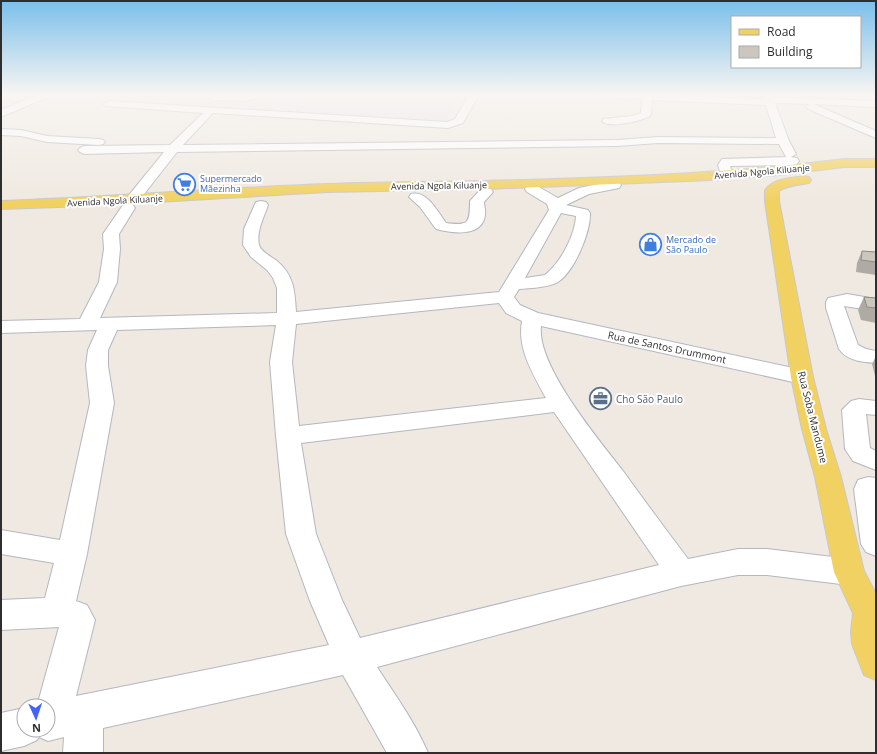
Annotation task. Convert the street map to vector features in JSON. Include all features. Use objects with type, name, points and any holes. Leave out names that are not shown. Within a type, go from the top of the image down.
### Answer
[{"type":"main road","name":"Avenida Ngola Kiluanje","points":[[381,200],[532,189],[723,178],[795,165],[876,163]]},
{"type":"main road","name":"Avenida Ngola Kiluanje","points":[[1,211],[130,204],[289,190],[873,173]]},
{"type":"main road","points":[[723,178],[738,181],[763,192],[772,190],[784,182],[819,179]]},
{"type":"main road","points":[[361,200],[353,198],[351,193],[357,189],[368,187]]},
{"type":"main road","points":[[289,190],[300,191],[306,195],[305,199],[296,203]]},
{"type":"main road","name":"Rua Soba Mandume","points":[[763,192],[802,376],[814,428],[828,477],[849,572],[872,619]]},
{"type":"main road","name":"Avenida Ngola Kiluanje","points":[[1,205],[268,205]]},
{"type":"main road","points":[[872,619],[866,630],[872,655],[876,663]]},
{"type":"street","points":[[57,612],[72,554],[102,403],[97,366],[98,325],[108,282],[112,249],[111,234],[130,204],[174,148],[191,130]]},
{"type":"street","points":[[341,146],[346,130]]},
{"type":"street","points":[[780,130],[783,141],[795,165]]},
{"type":"street","points":[[865,130],[876,135]]},
{"type":"street","points":[[1,132],[20,133],[91,147],[174,148],[617,143],[658,140],[783,141]]},
{"type":"street","points":[[91,147],[108,134]]},
{"type":"street","points":[[509,290],[556,207],[564,199],[579,193],[597,187],[614,184]]},
{"type":"street","points":[[1,327],[287,319],[509,290],[542,282],[556,276],[567,260],[584,218],[583,213],[556,207],[550,199],[532,189]]},
{"type":"street","points":[[416,197],[425,204],[441,226],[462,228],[469,227],[476,221],[478,214],[477,202],[486,192]]},
{"type":"street","points":[[268,205],[252,230],[250,245],[257,254],[273,266],[282,278],[286,288],[287,319],[280,362],[301,534],[326,601],[351,657],[408,753]]},
{"type":"street","name":"Rua de Santos Drummont","points":[[509,290],[513,309],[532,318],[802,376]]},
{"type":"street","points":[[876,305],[847,300],[835,302],[835,308],[849,349],[861,355],[876,357]]},
{"type":"street","points":[[532,318],[530,331],[536,358],[560,404],[681,573]]},
{"type":"street","points":[[288,436],[560,404]]},
{"type":"street","points":[[876,408],[858,406],[854,410],[858,449],[862,455],[876,461]]},
{"type":"street","points":[[876,488],[868,487],[876,544]]},
{"type":"street","points":[[1,542],[72,554]]},
{"type":"street","points":[[56,720],[351,657],[681,573],[738,562],[767,562],[849,572]]},
{"type":"street","points":[[1,615],[57,612],[75,615],[78,620],[56,705]]},
{"type":"street","points":[[56,725],[83,753]]},
{"type":"street","points":[[1,732],[16,729]]},
{"type":"path","points":[[706,171],[723,178]]},
{"type":"building","points":[[862,251],[876,252],[876,262],[861,260]]},
{"type":"building","points":[[864,297],[876,298],[876,308],[867,307]]},
{"type":"place","name":"Supermercado Mãezinha","points":[[185,184]]},
{"type":"place","name":"Mercado de São Paulo","points":[[651,245]]},
{"type":"place","name":"Cho São Paulo","points":[[600,399]]}]
